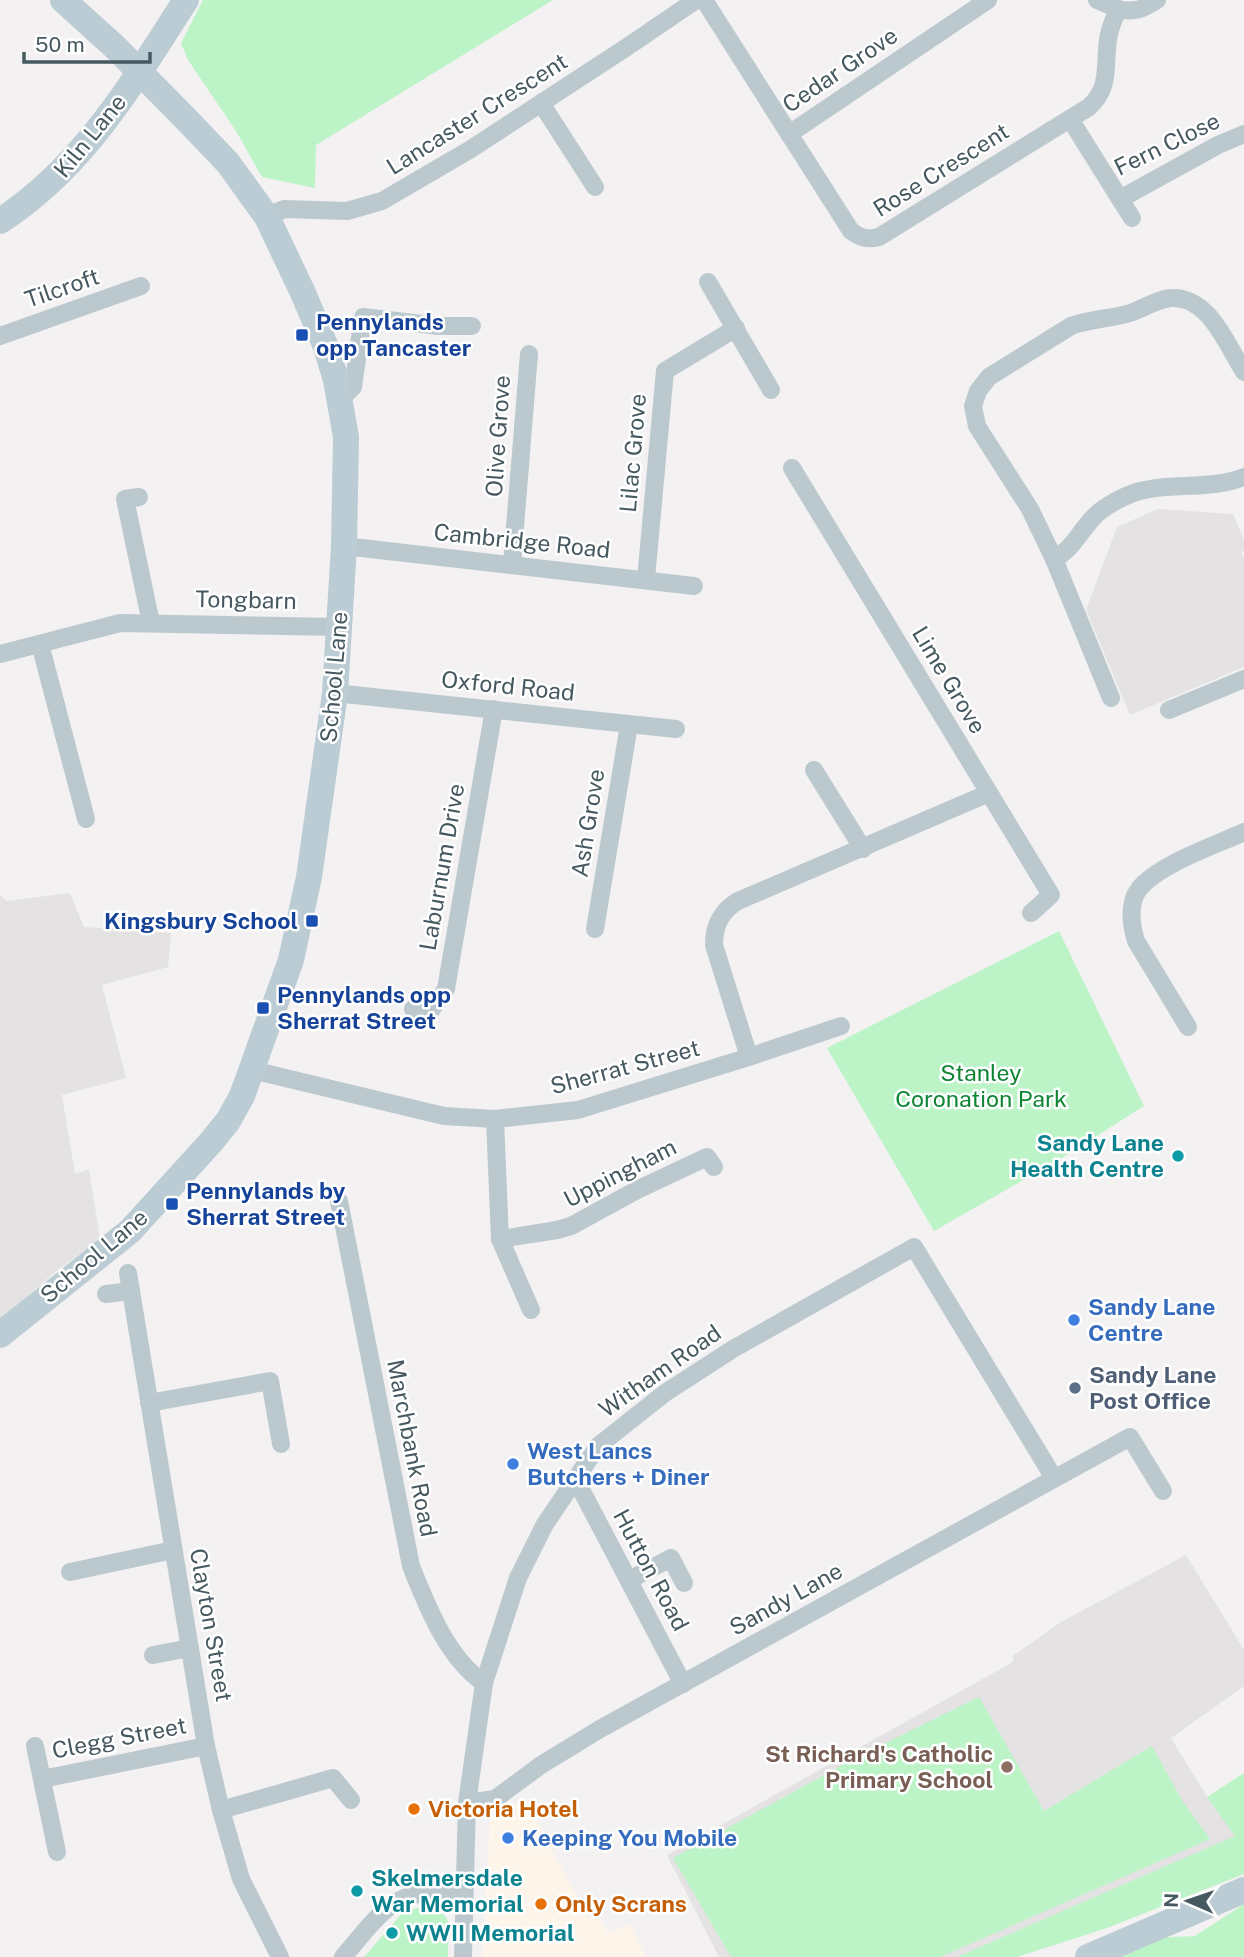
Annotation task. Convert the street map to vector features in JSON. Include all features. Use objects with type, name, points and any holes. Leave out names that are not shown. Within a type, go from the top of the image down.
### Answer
[{"type":"street","name":"School Lane","points":[[0,1335],[118,1242],[149,1212],[229,1121],[242,1096],[298,935],[323,789],[335,692],[344,546],[346,447],[341,400],[326,347],[267,217],[228,163],[141,71],[63,0]]},
{"type":"street","name":"Kiln Lane","points":[[0,221],[50,184],[74,161],[141,71],[186,0]]},
{"type":"street","name":"Lancaster Crescent","points":[[267,217],[284,209],[347,211],[382,201],[471,149],[696,0]]},
{"type":"street","name":"Rose Crescent","points":[[704,0],[851,231],[861,238],[870,239],[879,237],[1070,119],[1100,97],[1108,39],[1118,9]]},
{"type":"street","name":"Cedar Grove","points":[[789,134],[988,0]]},
{"type":"street","points":[[1097,0],[1132,12],[1157,0]]},
{"type":"street","points":[[541,103],[595,187]]},
{"type":"street","name":"Fern Close","points":[[1070,119],[1120,199],[1218,145],[1244,134]]},
{"type":"street","points":[[1120,199],[1132,218]]},
{"type":"street","points":[[708,282],[771,390]]},
{"type":"street","name":"Tilcroft","points":[[0,336],[141,286]]},
{"type":"street","points":[[1111,698],[1054,559],[1030,509],[977,426],[972,407],[978,391],[989,377],[1071,326],[1119,316],[1168,298],[1195,304],[1208,314],[1244,372]]},
{"type":"street","points":[[341,400],[353,387],[363,317],[439,326],[472,326]]},
{"type":"street","name":"Lilac Grove","points":[[646,579],[665,371],[736,328]]},
{"type":"street","name":"Olive Grove","points":[[512,564],[529,354]]},
{"type":"street","name":"Lime Grove","points":[[792,468],[1051,895],[1031,913]]},
{"type":"street","points":[[1054,559],[1066,553],[1092,519],[1106,507],[1129,494],[1150,489],[1243,481]]},
{"type":"street","points":[[139,497],[125,499],[150,624]]},
{"type":"street","name":"Cambridge Road","points":[[344,546],[694,586]]},
{"type":"street","name":"Tongbarn","points":[[0,654],[120,623],[340,626]]},
{"type":"street","points":[[40,644],[86,819]]},
{"type":"street","points":[[1169,710],[1244,679]]},
{"type":"street","name":"Oxford Road","points":[[335,692],[676,729]]},
{"type":"street","name":"Laburnum Drive","points":[[413,1010],[429,1013],[446,989],[494,709]]},
{"type":"street","name":"Ash Grove","points":[[595,929],[629,725]]},
{"type":"street","points":[[814,770],[863,849]]},
{"type":"street","points":[[749,1058],[715,954],[714,937],[724,912],[738,901],[989,793]]},
{"type":"street","points":[[1188,1027],[1136,941],[1131,914],[1137,890],[1155,873],[1244,832]]},
{"type":"street","name":"Sherrat Street","points":[[252,1070],[444,1116],[495,1119],[578,1110],[749,1058],[841,1026]]},
{"type":"street","points":[[495,1119],[500,1239],[531,1310]]},
{"type":"street","name":"Uppingham","points":[[500,1239],[571,1226],[637,1190],[707,1157],[714,1167]]},
{"type":"street","name":"Marchbank Road","points":[[339,1201],[411,1566],[429,1612],[468,1672],[484,1683]]},
{"type":"street","name":"Witham Road","points":[[463,1957],[467,1803],[484,1683],[519,1578],[545,1524],[598,1446],[664,1393],[733,1349],[914,1247],[1054,1478]]},
{"type":"street","name":"Clayton Street","points":[[106,1294],[130,1282],[206,1746],[221,1810],[246,1892],[280,1957]]},
{"type":"street","points":[[149,1403],[270,1381],[281,1444]]},
{"type":"street","name":"Sandy Lane","points":[[467,1803],[495,1799],[541,1765],[683,1684],[1130,1437],[1163,1491]]},
{"type":"street","name":"Hutton Road","points":[[576,1479],[683,1684]]},
{"type":"street","points":[[70,1572],[173,1550]]},
{"type":"street","points":[[629,1580],[671,1558],[684,1583]]},
{"type":"street","points":[[153,1655],[190,1648]]},
{"type":"street","points":[[36,1746],[57,1852]]},
{"type":"street","name":"Clegg Street","points":[[42,1779],[206,1746]]},
{"type":"street","points":[[221,1810],[333,1778],[351,1800]]},
{"type":"street","points":[[1088,1956],[1244,1890]]},
{"type":"street","points":[[344,1957],[381,1916],[405,1898],[416,1894],[464,1895]]},
{"type":"shaded area","points":[[1158,509],[1233,514],[1244,540],[1244,550],[1241,552],[1244,559],[1244,667],[1130,715],[1086,610],[1117,527]]},
{"type":"shaded area","points":[[70,893],[84,927],[171,933],[168,967],[102,985],[126,1078],[62,1095],[75,1174],[89,1169],[100,1239],[55,1272],[0,1320],[0,895],[7,901]]},
{"type":"shaded area","name":"St Richard's Catholic Primary School","points":[[1186,1555],[1244,1650],[1244,1686],[1171,1738],[1207,1797],[1236,1836],[957,1957],[719,1957],[667,1855],[1013,1662],[1013,1656],[1061,1622]]},
{"type":"shaded area","points":[[525,1799],[588,1917],[600,1919],[607,1932],[631,1925],[646,1957],[482,1957],[490,1818]]},
{"type":"green space","points":[[203,0],[553,0],[316,145],[315,188],[262,177],[236,131],[188,60],[181,43]]},
{"type":"green space","name":"Stanley Coronation Park","points":[[1059,931],[1144,1106],[1062,1158],[934,1231],[827,1048]]},
{"type":"green space","name":"St Richard's Catholic Primary School","points":[[979,1697],[1044,1811],[1152,1746],[1183,1802],[1210,1839],[940,1957],[731,1957],[673,1858],[859,1756]]},
{"type":"green space","points":[[1244,1773],[1244,1874],[1107,1928],[1017,1957],[957,1957],[1235,1836],[1207,1797]]},
{"type":"green space","points":[[1244,1904],[1244,1957],[1111,1957],[1154,1938],[1195,1936]]},
{"type":"green space","points":[[427,1906],[447,1919],[448,1957],[364,1957],[404,1911]]},
{"type":"place","name":"Pennylands opp Tancaster","points":[[302,335]]},
{"type":"place","name":"Kingsbury School","points":[[312,921]]},
{"type":"place","name":"Pennylands opp Sherrat Street","points":[[263,1008]]},
{"type":"place","name":"Sandy Lane Health Centre","points":[[1178,1156]]},
{"type":"place","name":"Pennylands by Sherrat Street","points":[[172,1204]]},
{"type":"place","name":"Sandy Lane Centre","points":[[1074,1320]]},
{"type":"place","name":"Sandy Lane Post Office","points":[[1075,1388]]},
{"type":"place","name":"West Lancs Butchers + Diner","points":[[513,1464]]},
{"type":"place","name":"St Richard's Catholic Primary School","points":[[1007,1767]]},
{"type":"place","name":"Victoria Hotel","points":[[414,1809]]},
{"type":"place","name":"Keeping You Mobile","points":[[508,1838]]},
{"type":"place","name":"Skelmersdale War Memorial","points":[[357,1891]]},
{"type":"place","name":"Only Scrans","points":[[541,1904]]},
{"type":"place","name":"WWII Memorial","points":[[392,1933]]}]
